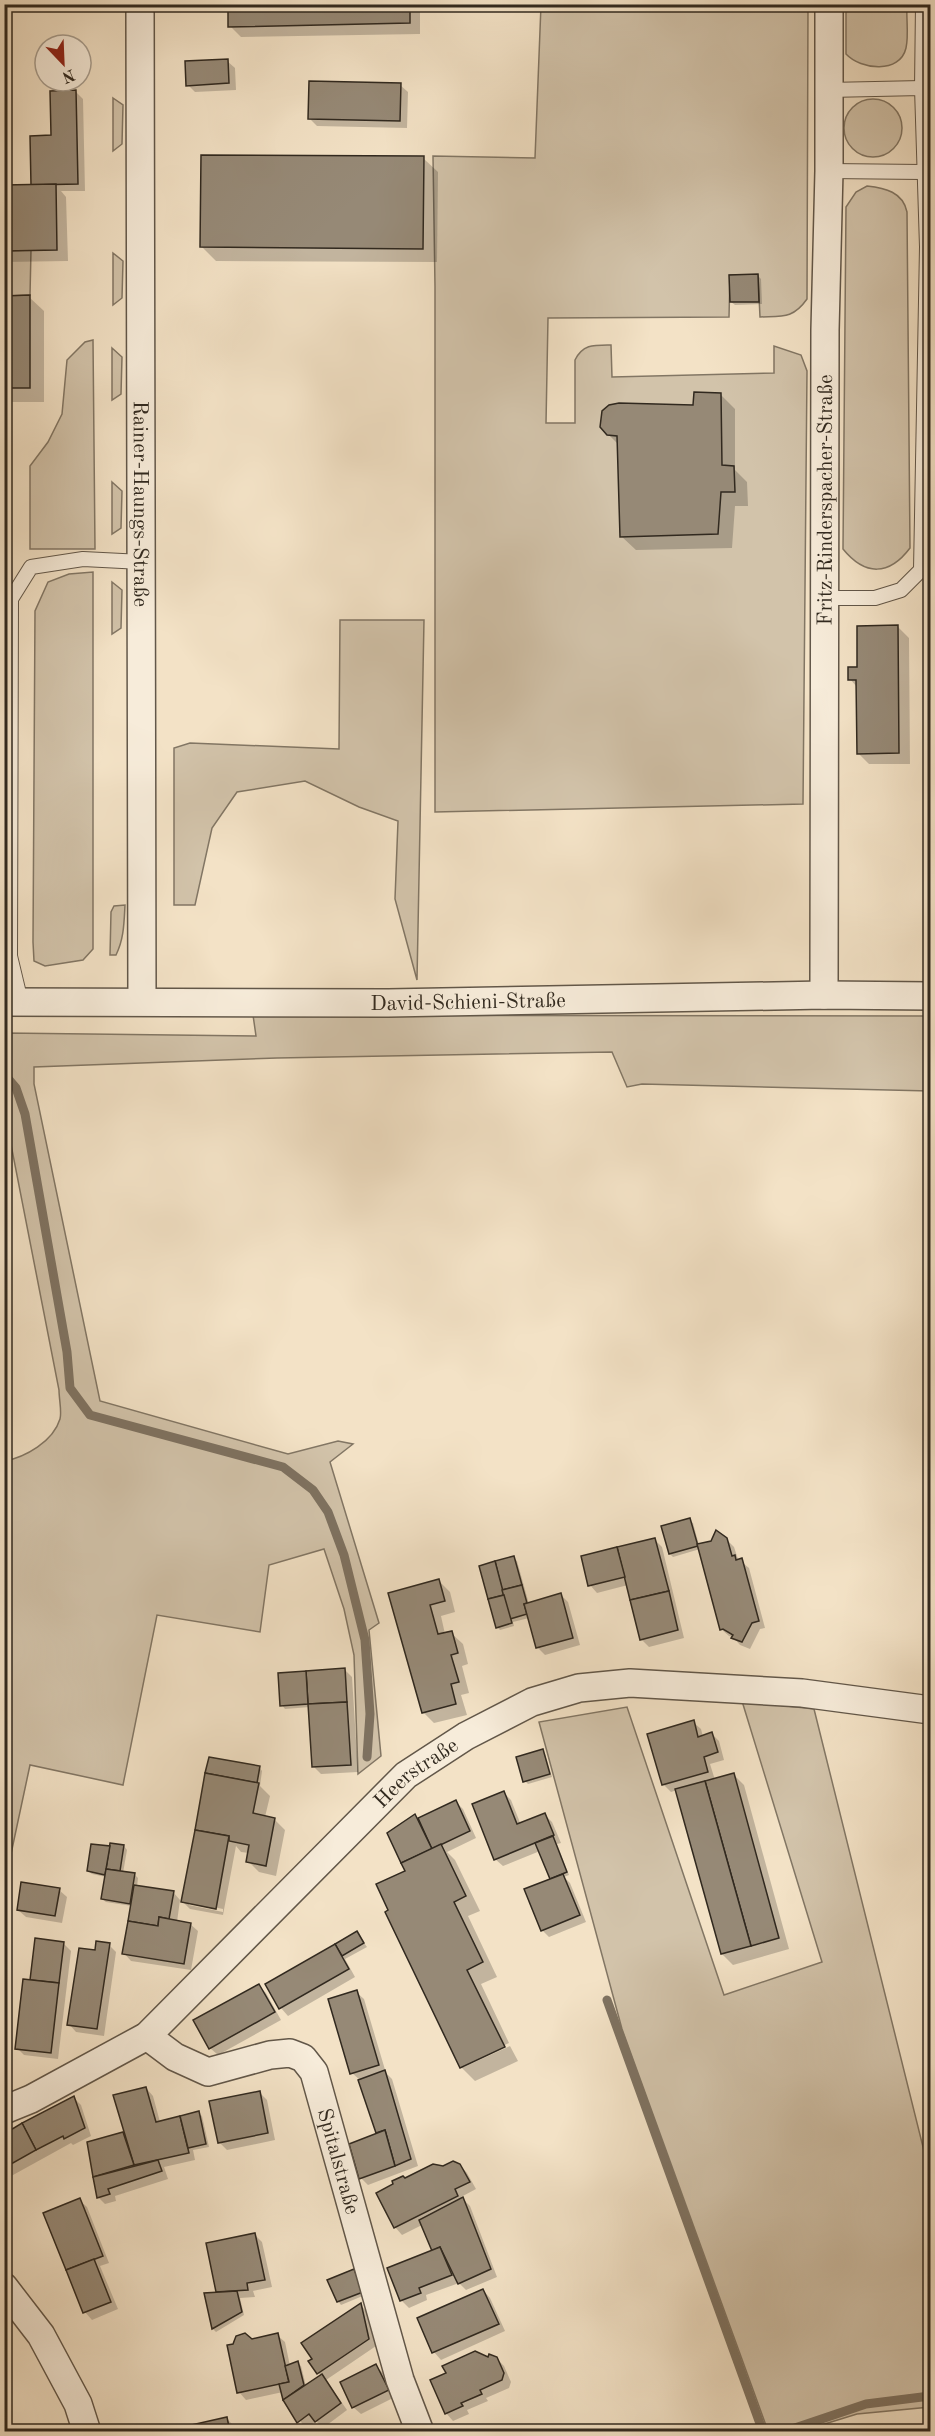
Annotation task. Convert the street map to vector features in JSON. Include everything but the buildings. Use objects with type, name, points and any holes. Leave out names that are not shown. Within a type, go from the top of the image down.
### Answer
[{"type":"street","name":"Rainer-Haungs-Straße","points":[[140,4],[142,1001]]},
{"type":"street","name":"Fritz-Rinderspacher-Straße","points":[[824,995],[825,330],[829,171],[829,4]]},
{"type":"street","name":"David-Schieni-Straße","points":[[13,1002],[388,1003],[824,995],[930,996]]},
{"type":"street","name":"Heerstraße","points":[[4,2110],[30,2099],[147,2036],[405,1775],[466,1736],[532,1702],[579,1688],[630,1683],[802,1693],[930,1710]]},
{"type":"street","name":"Spitalstraße","points":[[147,2036],[176,2057],[208,2072],[270,2055],[290,2053],[303,2058],[314,2072],[400,2380],[420,2432]]},
{"type":"street","points":[[4,2287],[41,2335],[78,2404],[87,2432]]},
{"type":"lane","points":[[825,598],[875,598],[901,590],[921,570],[927,247],[923,172],[923,4]]},
{"type":"lane","points":[[828,90],[922,88]]},
{"type":"lane","points":[[829,171],[923,172]]},
{"type":"lane","points":[[13,1002],[10,956],[11,599],[31,567],[83,559],[142,562]]},
{"type":"shaded area","points":[[541,5],[808,5],[807,299],[792,313],[760,317],[758,275],[730,275],[729,317],[548,318],[546,423],[575,423],[575,360],[585,348],[590,346],[611,345],[612,377],[774,373],[774,346],[801,355],[807,371],[803,804],[435,812],[433,156],[535,158]]},
{"type":"shaded area","points":[[846,5],[907,5],[907,43],[902,56],[896,62],[888,66],[870,66],[846,54]]},
{"type":"shaded area","points":[[113,98],[123,105],[122,144],[113,151]]},
{"type":"shaded area","points":[[867,99],[879,99],[894,107],[902,122],[902,134],[894,149],[879,157],[867,157],[852,149],[844,134],[844,122],[852,107]]},
{"type":"shaded area","points":[[867,186],[892,192],[902,200],[907,212],[910,548],[894,564],[877,569],[860,564],[843,549],[846,207],[856,192]]},
{"type":"shaded area","points":[[31,250],[30,295],[5,296],[4,251]]},
{"type":"shaded area","points":[[113,253],[123,261],[122,298],[113,305]]},
{"type":"shaded area","points":[[93,340],[95,549],[30,549],[30,466],[48,442],[62,414],[67,360],[85,342]]},
{"type":"shaded area","points":[[112,348],[122,357],[121,394],[112,400]]},
{"type":"shaded area","points":[[112,482],[122,491],[121,528],[112,534]]},
{"type":"shaded area","points":[[93,572],[93,949],[83,960],[45,966],[34,961],[33,942],[35,611],[48,582],[69,574]]},
{"type":"shaded area","points":[[112,582],[122,590],[121,628],[112,634]]},
{"type":"shaded area","points":[[340,620],[424,620],[417,980],[395,899],[398,821],[359,807],[305,781],[237,792],[212,828],[195,905],[174,905],[174,748],[190,743],[339,749]]},
{"type":"shaded area","points":[[125,905],[121,943],[116,955],[110,955],[111,912],[114,906]]},
{"type":"shaded area","points":[[253,1015],[930,1016],[930,1091],[642,1084],[627,1087],[612,1052],[277,1058],[34,1067],[34,1084],[100,1401],[288,1454],[338,1441],[353,1444],[330,1462],[379,1623],[369,1630],[381,1756],[358,1774],[354,1655],[344,1609],[324,1549],[269,1565],[260,1632],[157,1615],[123,1785],[30,1765],[5,1882],[5,1461],[29,1452],[45,1441],[56,1427],[61,1413],[59,1390],[5,1114],[5,1033],[256,1036]]},
{"type":"shaded area","points":[[742,1701],[814,1709],[930,2175],[930,2407],[857,2414],[802,2431],[768,2431],[622,2029],[539,1722],[627,1707],[724,1995],[822,1962]]},
{"type":"waterway","points":[[4,1074],[16,1088],[25,1114],[67,1352],[70,1388],[90,1415],[283,1467],[313,1490],[328,1512],[344,1555],[365,1640],[370,1714],[367,1757]]},
{"type":"waterway","points":[[607,2000],[763,2432]]},
{"type":"waterway","points":[[783,2432],[866,2404],[930,2396]]}]
